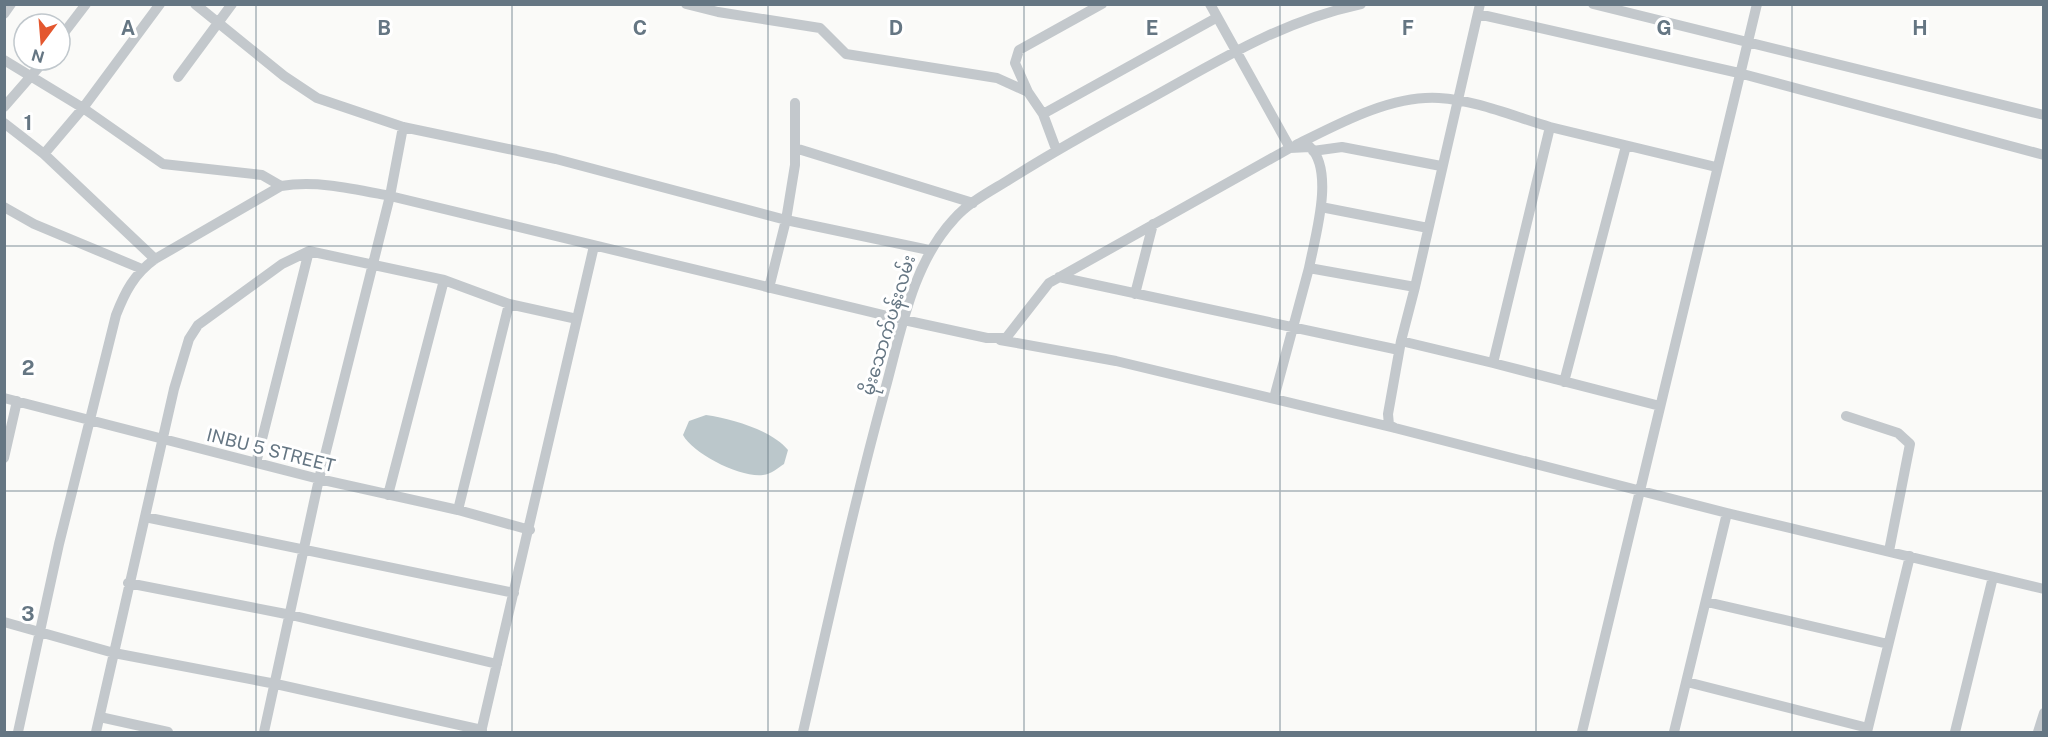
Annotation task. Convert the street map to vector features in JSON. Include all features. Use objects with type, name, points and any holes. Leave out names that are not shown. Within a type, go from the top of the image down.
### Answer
[{"type":"street","points":[[4,14],[11,4]]},
{"type":"street","points":[[72,23],[86,4]]},
{"type":"street","points":[[44,154],[83,108],[160,4]]},
{"type":"street","points":[[195,4],[302,89],[317,98],[403,127],[556,159],[786,220],[929,250]]},
{"type":"street","points":[[178,76],[232,4]]},
{"type":"street","points":[[686,4],[719,8],[820,28],[846,54],[997,78],[1028,92]]},
{"type":"street","points":[[1056,149],[1043,114],[1028,92],[1015,63],[1019,50],[1102,4]]},
{"type":"street","name":"မိုးသောက်ပန်းလမ်း","points":[[803,732],[861,478],[904,320],[929,250],[955,217],[1056,149],[1288,25],[1361,4]]},
{"type":"street","points":[[1593,4],[2043,115]]},
{"type":"street","points":[[1582,732],[1757,4]]},
{"type":"street","points":[[1211,5],[1216,18],[1290,148]]},
{"type":"street","points":[[1395,428],[1389,424],[1388,414],[1400,346],[1479,9],[1739,73],[2043,155]]},
{"type":"street","points":[[1043,114],[1216,18]]},
{"type":"street","points":[[4,60],[83,108],[163,164],[262,175],[280,186]]},
{"type":"street","points":[[4,107],[37,72]]},
{"type":"street","points":[[998,340],[1006,338],[1013,332],[1038,294],[1059,277],[1290,148],[1354,118],[1390,105],[1427,98],[1456,101],[1550,127],[1716,167]]},
{"type":"street","points":[[769,288],[786,220],[795,147],[795,103]]},
{"type":"street","points":[[4,123],[44,154],[155,259]]},
{"type":"street","points":[[264,732],[319,479],[374,264],[403,127]]},
{"type":"street","points":[[1493,363],[1550,127]]},
{"type":"street","points":[[1274,398],[1309,268],[1321,207],[1321,168],[1313,150],[1306,145],[1290,148]]},
{"type":"street","points":[[1564,382],[1626,146]]},
{"type":"street","points":[[795,147],[973,203]]},
{"type":"street","points":[[1313,150],[1342,147],[1442,166]]},
{"type":"street","points":[[18,732],[90,419],[116,315],[129,284],[142,268],[155,259],[280,186],[297,183],[390,196],[904,320],[1116,361],[1274,398],[1727,513],[2043,589]]},
{"type":"street","points":[[4,207],[34,224],[142,268]]},
{"type":"street","points":[[1321,207],[1428,228]]},
{"type":"street","points":[[1136,294],[1153,224]]},
{"type":"street","points":[[4,622],[114,653],[276,684],[481,731],[530,530],[594,246]]},
{"type":"street","points":[[96,732],[128,583],[181,359],[198,325],[282,264],[309,251],[444,280],[509,304],[576,318]]},
{"type":"street","points":[[256,463],[309,251]]},
{"type":"street","points":[[1309,268],[1415,287]]},
{"type":"street","points":[[1059,277],[1294,327],[1493,363],[1660,406]]},
{"type":"street","points":[[388,495],[444,280]]},
{"type":"street","points":[[458,510],[509,304]]},
{"type":"street","name":"INBU 5 STREET","points":[[4,398],[319,479],[458,510],[530,530]]},
{"type":"street","points":[[4,458],[17,401]]},
{"type":"street","points":[[1846,416],[1898,433],[1910,444],[1889,551]]},
{"type":"street","points":[[1674,732],[1727,513]]},
{"type":"street","points":[[145,517],[514,593]]},
{"type":"street","points":[[1687,682],[1867,730],[1910,556]]},
{"type":"street","points":[[1955,732],[1993,577]]},
{"type":"street","points":[[128,583],[291,615],[497,664]]},
{"type":"street","points":[[1707,602],[1888,644]]},
{"type":"street","points":[[2038,732],[2043,713]]},
{"type":"street","points":[[100,717],[168,732]]},
{"type":"shaded area","points":[[706,415],[728,419],[772,437],[788,450],[784,464],[769,473],[754,475],[731,469],[707,457],[683,435],[689,421]]}]
